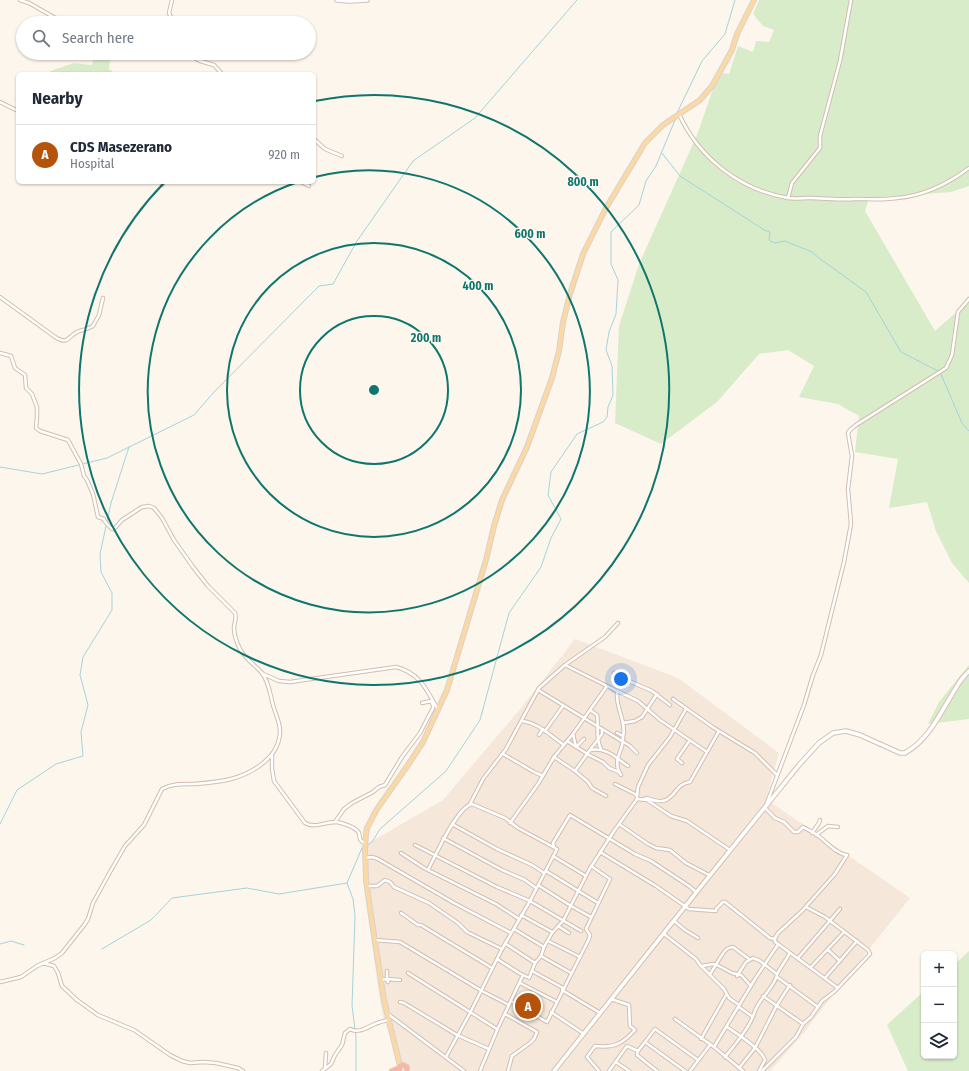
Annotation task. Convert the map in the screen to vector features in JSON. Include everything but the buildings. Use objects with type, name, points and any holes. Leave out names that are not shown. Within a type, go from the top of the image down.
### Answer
[{"type":"highway","points":[[392,1071],[407,1067],[407,1071]]},
{"type":"main road","points":[[337,0],[367,0]]},
{"type":"main road","points":[[400,1068],[398,1055],[386,1013],[367,886],[365,843],[367,828],[373,815],[417,752],[438,710],[454,670],[502,500],[527,447],[552,378],[570,294],[583,254],[606,208],[645,143],[658,129],[700,100],[712,86],[732,50],[754,0]]},
{"type":"main road","points":[[554,1071],[709,875],[811,750],[833,733],[846,731],[860,735],[900,753],[905,753],[923,739],[932,727],[956,686],[969,671]]},
{"type":"street","points":[[20,0],[28,2],[52,16]]},
{"type":"street","points":[[170,16],[169,13],[172,0]]},
{"type":"street","points":[[788,198],[792,183],[821,147],[820,136],[840,61],[851,0]]},
{"type":"street","points":[[198,60],[214,65],[220,72]]},
{"type":"street","points":[[0,102],[16,110]]},
{"type":"street","points":[[679,114],[692,138],[719,166],[739,181],[749,186],[788,198],[843,200],[898,198],[923,193],[947,182],[969,168]]},
{"type":"street","points":[[316,141],[325,149],[342,156]]},
{"type":"street","points":[[304,184],[308,186]]},
{"type":"street","points":[[0,297],[54,337],[64,341],[68,340],[78,332],[93,326],[98,315],[102,298]]},
{"type":"street","points":[[775,939],[782,929],[797,918],[835,874],[847,854],[844,855],[802,827],[799,831],[795,832],[784,822],[775,818],[765,808],[801,714],[821,655],[844,562],[851,524],[848,489],[852,456],[848,432],[856,425],[895,402],[946,368],[952,355],[958,312],[969,299]]},
{"type":"street","points":[[0,353],[11,356],[15,368],[25,375],[26,388],[32,394],[37,407],[36,428],[40,431],[67,438],[71,444],[82,464],[84,476],[93,494],[98,517],[104,519],[104,521],[112,529],[114,529],[122,520],[142,507],[149,506],[154,508],[193,567],[208,586],[236,613],[234,630],[240,648],[247,659],[262,674],[268,684],[280,728],[278,740],[272,754],[274,781],[301,819],[310,826],[335,822],[356,830],[360,839],[365,843]]},
{"type":"street","points":[[428,870],[443,838],[465,807],[469,804],[483,779],[503,754],[538,690],[565,664],[605,637],[618,623]]},
{"type":"street","points":[[565,664],[638,702],[660,720],[707,752]]},
{"type":"street","points":[[262,674],[274,680],[284,682],[396,667],[410,671],[423,683],[438,710]]},
{"type":"street","points":[[614,672],[657,694],[670,705]]},
{"type":"street","points":[[510,823],[543,776],[554,757],[573,734],[607,686]]},
{"type":"street","points":[[538,690],[597,726],[637,753]]},
{"type":"street","points":[[567,741],[588,752],[609,768],[620,773],[617,759],[622,750],[624,733],[623,723],[617,702],[617,691]]},
{"type":"street","points":[[623,723],[635,721],[642,716],[657,694]]},
{"type":"street","points":[[673,699],[719,731],[755,753],[777,776]]},
{"type":"street","points":[[335,822],[344,810],[352,803],[385,785],[402,757],[420,733],[433,708],[431,701],[422,703]]},
{"type":"street","points":[[539,735],[563,706]]},
{"type":"street","points":[[497,959],[529,978],[535,963],[541,956],[552,933],[563,921],[591,866],[637,798],[638,787],[648,765],[670,737],[686,708]]},
{"type":"street","points":[[590,710],[597,715],[600,749]]},
{"type":"street","points":[[522,721],[529,721],[564,745]]},
{"type":"street","points":[[575,771],[602,734],[602,730]]},
{"type":"street","points":[[615,784],[637,798],[647,798],[658,802],[671,797],[683,784],[690,782],[719,731]]},
{"type":"street","points":[[617,733],[623,736]]},
{"type":"street","points":[[573,734],[576,747]]},
{"type":"street","points":[[576,747],[584,739]]},
{"type":"street","points":[[682,763],[677,759],[690,740]]},
{"type":"street","points":[[588,752],[600,749],[609,752],[628,766]]},
{"type":"street","points":[[0,982],[21,977],[42,963],[59,956],[88,919],[96,895],[103,886],[125,846],[144,825],[162,789],[172,785],[212,783],[231,779],[257,768],[272,754]]},
{"type":"street","points":[[503,754],[543,776]]},
{"type":"street","points":[[554,757],[575,771],[588,782],[592,788],[606,796]]},
{"type":"street","points":[[644,799],[654,803],[671,816],[687,821],[730,850]]},
{"type":"street","points":[[469,804],[476,805],[497,814],[510,823],[554,847]]},
{"type":"street","points":[[446,1057],[482,991],[502,949],[530,901],[557,849],[554,847],[553,843],[570,815],[635,854],[651,861],[696,892]]},
{"type":"street","points":[[812,833],[820,820]]},
{"type":"street","points":[[452,824],[545,872],[598,903]]},
{"type":"street","points":[[619,824],[648,844],[656,848],[670,850],[686,863],[709,875]]},
{"type":"street","points":[[816,835],[828,826],[838,827]]},
{"type":"street","points":[[443,838],[502,870],[537,886],[591,917]]},
{"type":"street","points":[[415,845],[496,887],[530,901],[581,931]]},
{"type":"street","points":[[600,852],[656,886],[688,910],[716,911],[716,909],[723,902],[725,902],[770,938],[775,939],[775,942],[790,954],[811,967],[838,988]]},
{"type":"street","points":[[401,853],[428,870],[496,904],[519,919]]},
{"type":"street","points":[[553,856],[586,876]]},
{"type":"street","points":[[365,858],[372,857],[378,859],[454,903],[511,933]]},
{"type":"street","points":[[511,1001],[547,1022],[589,939],[590,935],[586,930],[610,879],[591,866]]},
{"type":"street","points":[[367,886],[377,886],[385,880],[388,881],[394,887],[428,903],[458,923],[468,932],[502,949]]},
{"type":"street","points":[[762,1071],[796,1037],[803,1024],[811,1017],[822,1001],[838,988],[870,954],[870,951],[830,921],[806,907]]},
{"type":"street","points":[[798,958],[840,910]]},
{"type":"street","points":[[401,913],[418,925],[421,925],[492,968]]},
{"type":"street","points":[[521,915],[552,933]]},
{"type":"street","points":[[673,921],[698,938]]},
{"type":"street","points":[[558,926],[569,933]]},
{"type":"street","points":[[514,929],[544,947]]},
{"type":"street","points":[[811,967],[844,932]]},
{"type":"street","points":[[663,933],[696,959],[727,992],[726,995],[753,1017]]},
{"type":"street","points":[[375,940],[400,942],[482,991],[509,1005]]},
{"type":"street","points":[[548,941],[580,957]]},
{"type":"street","points":[[825,978],[857,941]]},
{"type":"street","points":[[506,944],[535,963]]},
{"type":"street","points":[[714,1047],[778,944]]},
{"type":"street","points":[[710,974],[728,948],[734,947],[749,959]]},
{"type":"street","points":[[828,950],[840,961]]},
{"type":"street","points":[[725,1057],[741,1037],[753,1017],[757,1005],[767,993],[790,954]]},
{"type":"street","points":[[541,956],[571,973]]},
{"type":"street","points":[[737,976],[749,959],[755,958],[818,1007]]},
{"type":"street","points":[[42,963],[54,966],[58,972],[61,985],[77,1000],[102,1018],[134,1030],[187,1063],[216,1063],[238,1068],[243,1071]]},
{"type":"street","points":[[701,966],[713,964],[717,965],[737,976],[741,975],[751,986]]},
{"type":"street","points":[[532,970],[600,1013]]},
{"type":"street","points":[[387,971],[388,981]]},
{"type":"street","points":[[408,973],[497,1029]]},
{"type":"street","points":[[480,1071],[497,1029],[523,975]]},
{"type":"street","points":[[381,980],[400,980]]},
{"type":"street","points":[[520,983],[557,1002]]},
{"type":"street","points":[[739,1068],[755,1048],[777,1004],[790,985]]},
{"type":"street","points":[[701,1038],[726,995]]},
{"type":"street","points":[[764,996],[803,1024]]},
{"type":"street","points":[[597,1071],[588,1057],[595,1046],[606,1047],[620,1044],[635,1030],[630,1026],[629,1005],[611,998]]},
{"type":"street","points":[[400,1002],[457,1035],[489,1049]]},
{"type":"street","points":[[552,1012],[584,1034]]},
{"type":"street","points":[[386,1013],[464,1071]]},
{"type":"street","points":[[505,1014],[537,1032],[534,1039],[530,1043],[512,1056],[508,1071]]},
{"type":"street","points":[[675,1019],[714,1047],[743,1071]]},
{"type":"street","points":[[322,1071],[331,1064],[342,1045],[344,1034],[347,1030],[364,1030],[375,1024],[388,1020]]},
{"type":"street","points":[[727,1027],[755,1048],[765,1059],[759,1071]]},
{"type":"street","points":[[657,1071],[637,1056],[638,1051],[655,1029],[698,1060]]},
{"type":"street","points":[[645,1042],[685,1071]]},
{"type":"street","points":[[690,1071],[710,1045]]},
{"type":"street","points":[[610,1071],[628,1046],[638,1051]]},
{"type":"street","points":[[325,1068],[326,1053]]},
{"type":"street","points":[[616,1062],[629,1071]]},
{"type":"shaded area","points":[[575,639],[678,678],[779,753],[766,799],[910,898],[803,1034],[770,1071],[396,1071],[398,1061],[382,1013],[378,987],[367,908],[362,847],[443,800],[521,708]]},
{"type":"green space","points":[[759,0],[969,0],[969,186],[951,192],[869,198],[865,211],[935,331],[969,301],[969,583],[952,563],[936,531],[927,502],[889,508],[898,459],[855,452],[859,416],[838,404],[799,397],[814,366],[788,350],[759,354],[717,402],[661,444],[615,423],[619,326],[639,264],[697,135],[713,89],[723,73],[729,74],[738,46],[753,52],[756,41],[769,42],[774,30],[763,26],[753,14]]},
{"type":"green space","points":[[93,60],[110,60],[109,69],[113,72],[49,72],[74,63],[92,65]]},
{"type":"green space","points":[[969,665],[969,719],[928,724],[939,702]]},
{"type":"green space","points":[[969,951],[969,1071],[908,1071],[887,1025],[921,994],[921,1059],[957,1059],[957,962]]},
{"type":"waterway","points":[[0,467],[42,474],[107,458],[194,415],[215,391],[319,286],[333,284],[357,241],[413,161],[475,118],[577,0]]},
{"type":"waterway","points":[[677,113],[702,61],[725,34],[735,0]]},
{"type":"waterway","points":[[368,845],[372,842],[380,829],[446,771],[480,720],[509,613],[541,567],[551,538],[561,519],[548,495],[551,472],[577,434],[603,422],[607,417],[608,407],[613,395],[612,366],[606,350],[609,332],[616,314],[618,280],[611,264],[611,232],[639,205],[646,181],[656,166],[675,120]]},
{"type":"waterway","points":[[661,152],[680,176],[766,231],[769,231],[770,241],[775,243],[785,241],[812,252],[866,292],[901,352],[940,372],[962,423],[969,431]]},
{"type":"waterway","points":[[0,824],[17,790],[56,764],[83,756],[81,732],[88,705],[80,675],[83,657],[112,610],[112,593],[101,572],[100,554],[111,503],[129,447]]},
{"type":"waterway","points":[[102,949],[151,920],[172,898],[247,888],[279,894],[347,883],[362,848]]},
{"type":"waterway","points":[[347,883],[353,899],[355,916],[352,1006],[356,1037],[356,1071]]},
{"type":"waterway","points":[[0,944],[11,941],[24,945]]},
{"type":"place","name":"CDS Masezerano","points":[[528,1006]]}]
